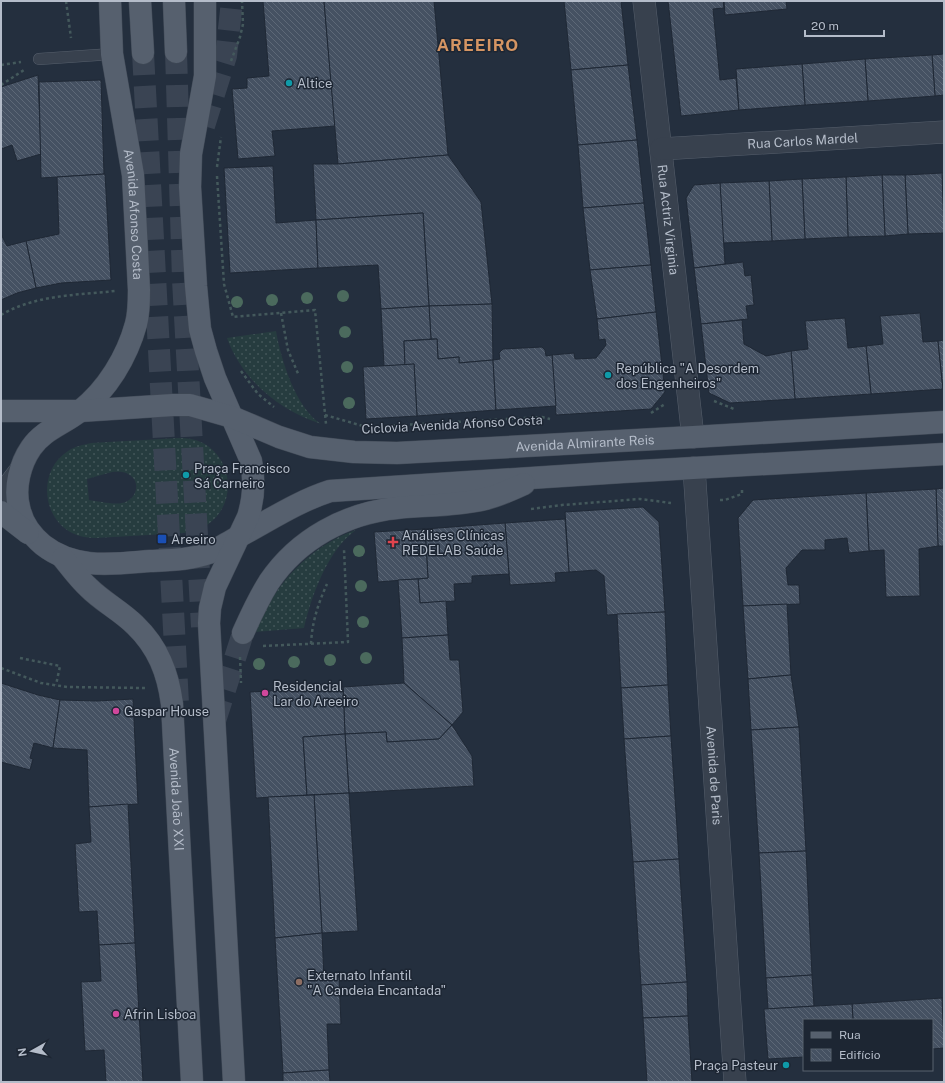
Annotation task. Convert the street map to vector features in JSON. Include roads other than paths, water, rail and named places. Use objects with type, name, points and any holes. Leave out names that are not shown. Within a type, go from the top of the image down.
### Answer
[{"type":"main road","name":"Avenida Afonso Costa","points":[[80,411],[93,399],[110,379],[124,358],[136,324],[139,308],[133,175],[112,54],[110,1]]},
{"type":"main road","points":[[140,1],[143,53]]},
{"type":"main road","points":[[174,1],[176,52]]},
{"type":"main road","points":[[205,1],[205,76],[191,154],[190,187],[200,329],[215,378],[250,461],[254,475],[252,505],[248,517],[215,587],[210,608],[209,623],[234,1082]]},
{"type":"main road","points":[[1,411],[80,411],[190,405],[232,417]]},
{"type":"main road","points":[[37,540],[26,526],[21,516],[18,504],[17,494],[20,471],[31,446],[51,428],[80,411]]},
{"type":"main road","name":"Avenida Almirante Reis","points":[[232,417],[310,448],[354,452],[397,452],[693,437],[944,422]]},
{"type":"main road","points":[[693,437],[694,468]]},
{"type":"main road","points":[[1,512],[50,550],[63,558],[87,564],[107,565],[188,558],[209,553],[303,501],[330,491],[538,477],[944,454]]},
{"type":"main road","points":[[243,633],[261,596],[270,581],[282,566],[307,542],[328,528],[343,521],[380,510],[469,502],[486,499],[507,492],[538,477]]},
{"type":"main road","name":"Avenida João XXI","points":[[63,558],[89,588],[135,625],[148,639],[166,671],[170,687],[192,1082]]},
{"type":"street","name":"Rua Actriz Virginia","points":[[644,1],[693,437]]},
{"type":"street","name":"Rua Carlos Mardel","points":[[661,149],[944,132]]},
{"type":"street","name":"Avenida de Paris","points":[[694,468],[735,1082]]},
{"type":"street","points":[[1,496],[20,471]]},
{"type":"lane","points":[[39,59],[112,54]]},
{"type":"tunnel","points":[[204,126],[226,56],[232,1]]},
{"type":"tunnel","points":[[176,52],[183,280],[202,627]]},
{"type":"tunnel","points":[[143,53],[178,703]]},
{"type":"tunnel","points":[[215,721],[243,633]]},
{"type":"place","name":"Altice","points":[[289,83]]},
{"type":"place","name":"República \"A Desordem dos Engenheiros\"","points":[[608,375]]},
{"type":"place","name":"Praça Francisco Sá Carneiro","points":[[186,475]]},
{"type":"place","name":"Areeiro","points":[[162,539]]},
{"type":"place","name":"Análises Clínicas REDELAB Saúde","points":[[393,542]]},
{"type":"place","name":"Residencial Lar do Areeiro","points":[[265,693]]},
{"type":"place","name":"Gaspar House","points":[[116,711]]},
{"type":"place","name":"Externato Infantil \"A Candeia Encantada\"","points":[[299,982]]},
{"type":"place","name":"Afrin Lisboa","points":[[116,1014]]},
{"type":"place","name":"Praça Pasteur","points":[[786,1065]]},
{"type":"district","name":"AREEIRO","points":[[478,45]]}]
